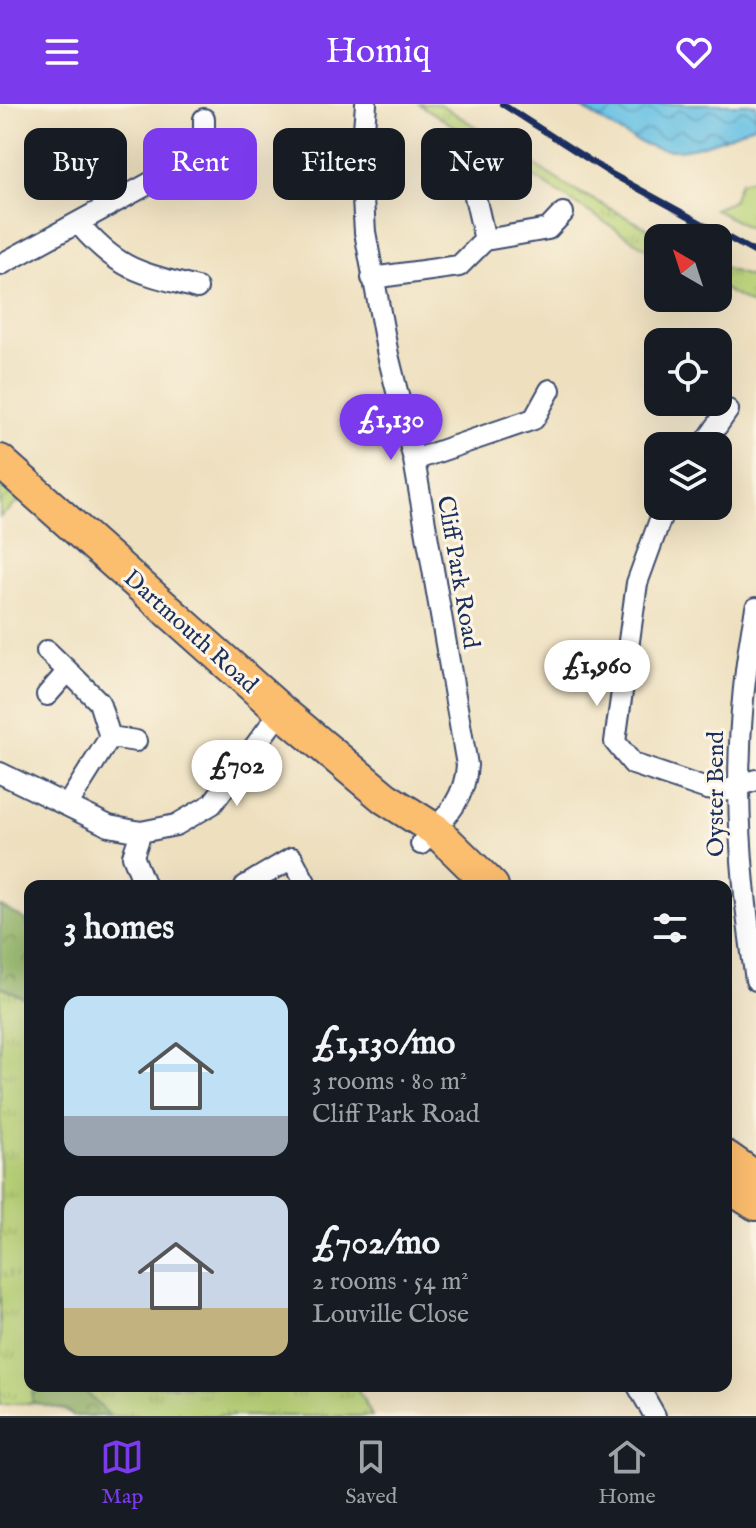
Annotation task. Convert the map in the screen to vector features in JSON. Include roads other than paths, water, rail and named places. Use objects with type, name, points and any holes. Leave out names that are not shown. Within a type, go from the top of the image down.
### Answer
[{"type":"main road","name":"Dartmouth Road","points":[[0,461],[281,711],[484,880]]},
{"type":"main road","name":"Dartmouth Road","points":[[428,836],[460,880]]},
{"type":"main road","points":[[732,1161],[756,1178]]},
{"type":"main road","points":[[732,1189],[756,1204]]},
{"type":"street","name":"Cliff Park Road","points":[[366,104],[361,167],[365,232],[372,278],[414,460],[467,765],[462,795],[450,814],[428,836]]},
{"type":"street","points":[[0,265],[152,182],[199,151],[204,119]]},
{"type":"street","points":[[476,200],[485,240]]},
{"type":"street","points":[[372,278],[459,266],[485,240],[548,229],[563,213]]},
{"type":"street","points":[[78,223],[102,251],[122,267],[197,288]]},
{"type":"street","points":[[414,460],[534,419],[550,390]]},
{"type":"street","points":[[660,520],[637,583],[615,742],[633,764],[707,789],[724,791],[746,782]]},
{"type":"street","name":"Oyster Bend","points":[[756,608],[743,676],[746,782],[743,890],[756,980]]},
{"type":"street","points":[[47,651],[99,702],[110,737],[68,804]]},
{"type":"street","points":[[47,695],[68,671]]},
{"type":"street","points":[[0,773],[109,826],[141,832],[176,825],[212,804],[281,711]]},
{"type":"street","points":[[110,737],[136,741]]},
{"type":"street","points":[[141,832],[133,856],[143,880]]},
{"type":"street","points":[[255,880],[292,858],[304,880]]},
{"type":"street","points":[[641,1392],[655,1416]]},
{"type":"water","points":[[576,104],[756,104],[756,124],[702,146],[663,149],[625,135]]},
{"type":"railway","points":[[502,104],[608,172],[756,253]]}]
